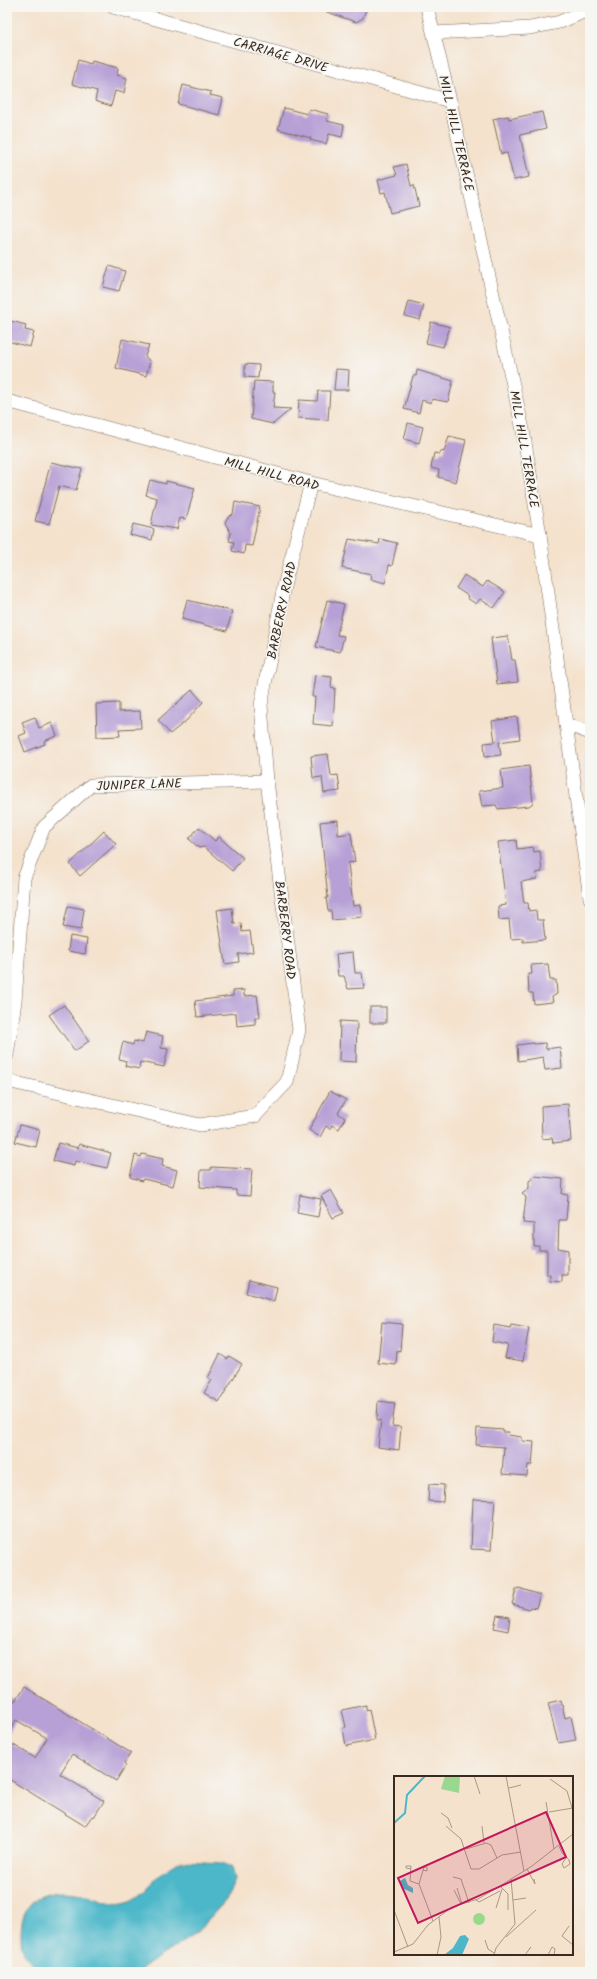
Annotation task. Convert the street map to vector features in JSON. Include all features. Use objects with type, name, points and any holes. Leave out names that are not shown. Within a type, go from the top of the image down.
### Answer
[{"type":"street","name":"CARRIAGE DRIVE","points":[[113,7],[450,101]]},
{"type":"street","name":"MILL HILL TERRACE","points":[[427,7],[450,101],[523,430],[540,535],[590,898]]},
{"type":"street","points":[[434,33],[530,28],[560,22],[590,9]]},
{"type":"street","name":"MILL HILL ROAD","points":[[7,401],[312,483],[540,535]]},
{"type":"street","name":"BARBERRY ROAD","points":[[7,1080],[200,1125],[255,1116],[286,1082],[299,1030],[267,781],[261,705],[284,586],[312,483]]},
{"type":"street","points":[[566,724],[590,733]]},
{"type":"street","name":"JUNIPER LANE","points":[[7,1055],[15,1001],[24,878],[44,826],[90,785],[267,781]]},
{"type":"shaded area","points":[[590,749],[590,812],[583,756]]},
{"type":"water","points":[[182,1861],[223,1863],[232,1868],[235,1879],[227,1899],[195,1934],[148,1964],[139,1972],[47,1972],[38,1968],[25,1955],[21,1941],[23,1919],[26,1910],[32,1902],[40,1897],[59,1892],[70,1892],[87,1895],[113,1903],[123,1903],[139,1896],[166,1870]]},
{"type":"building","points":[[319,7],[367,7],[363,18],[356,22],[318,9]]},
{"type":"building","points":[[78,60],[91,64],[92,61],[118,68],[117,75],[127,78],[124,93],[115,91],[111,106],[95,101],[97,91],[72,84]]},
{"type":"building","points":[[183,85],[211,92],[210,95],[223,98],[219,115],[178,104]]},
{"type":"building","points":[[284,108],[307,114],[309,109],[328,114],[327,121],[344,125],[342,137],[329,134],[326,144],[310,140],[311,138],[278,129]]},
{"type":"building","points":[[542,112],[546,129],[520,135],[529,177],[514,180],[507,153],[501,154],[493,119],[508,116],[509,119]]},
{"type":"building","points":[[406,164],[411,186],[414,185],[419,206],[390,213],[385,192],[381,193],[378,180],[397,175],[394,167]]},
{"type":"building","points":[[109,266],[125,271],[119,291],[103,287]]},
{"type":"building","points":[[409,301],[424,305],[420,320],[405,316]]},
{"type":"building","points":[[7,320],[26,325],[25,330],[34,332],[30,347],[7,341]]},
{"type":"building","points":[[431,322],[450,327],[443,347],[426,343]]},
{"type":"building","points":[[122,339],[149,345],[145,356],[150,362],[146,376],[116,368]]},
{"type":"building","points":[[245,364],[259,365],[258,378],[245,377]]},
{"type":"building","points":[[336,369],[349,370],[348,390],[334,390]]},
{"type":"building","points":[[417,370],[453,381],[448,402],[432,399],[431,403],[422,400],[419,413],[404,409],[413,376],[416,376]]},
{"type":"building","points":[[254,381],[273,382],[273,392],[275,392],[273,408],[291,409],[273,424],[251,419]]},
{"type":"building","points":[[318,391],[330,391],[328,420],[298,418],[299,400],[317,401]]},
{"type":"building","points":[[408,423],[423,427],[419,443],[404,439]]},
{"type":"building","points":[[449,436],[466,440],[456,482],[438,477],[439,470],[431,468],[434,453],[440,454],[441,451],[444,452]]},
{"type":"building","points":[[51,462],[82,469],[76,490],[59,486],[49,524],[35,521]]},
{"type":"building","points":[[150,480],[166,484],[166,481],[195,488],[186,519],[180,518],[177,529],[151,525],[157,498],[146,495]]},
{"type":"building","points":[[235,502],[260,507],[252,546],[245,545],[244,554],[232,551],[234,542],[229,541],[231,533],[225,523],[227,518],[233,514]]},
{"type":"building","points":[[133,524],[154,529],[152,540],[130,535]]},
{"type":"building","points":[[349,539],[379,544],[380,539],[397,543],[392,566],[389,565],[385,583],[370,579],[371,574],[342,568]]},
{"type":"building","points":[[464,575],[483,587],[487,581],[505,592],[494,608],[480,599],[476,604],[467,598],[468,596],[456,588]]},
{"type":"building","points":[[187,600],[232,611],[227,631],[182,619]]},
{"type":"building","points":[[327,600],[344,604],[337,635],[344,636],[340,652],[316,647]]},
{"type":"building","points":[[508,636],[512,660],[515,660],[518,682],[497,684],[491,638]]},
{"type":"building","points":[[315,675],[332,677],[331,687],[335,688],[333,726],[313,724],[315,697],[312,697]]},
{"type":"building","points":[[192,690],[203,702],[187,720],[170,734],[158,720]]},
{"type":"building","points":[[119,703],[119,712],[140,711],[141,728],[119,729],[120,736],[97,737],[96,704]]},
{"type":"building","points":[[35,717],[39,728],[52,723],[57,736],[44,741],[45,744],[25,752],[19,736],[26,733],[22,722]]},
{"type":"building","points":[[517,717],[520,739],[499,742],[501,755],[485,757],[484,743],[495,742],[492,721]]},
{"type":"building","points":[[328,754],[331,776],[338,775],[340,791],[324,793],[322,777],[313,778],[311,756]]},
{"type":"building","points":[[529,766],[533,803],[529,806],[498,809],[496,805],[482,806],[479,791],[503,788],[501,770]]},
{"type":"building","points":[[338,820],[338,835],[351,833],[355,862],[348,863],[353,906],[360,905],[362,917],[332,920],[331,911],[328,911],[326,898],[328,898],[320,822]]},
{"type":"building","points":[[199,827],[215,841],[219,837],[243,858],[232,871],[204,847],[199,848],[189,839]]},
{"type":"building","points":[[104,831],[116,844],[80,876],[70,864]]},
{"type":"building","points":[[516,840],[517,849],[533,847],[534,852],[540,851],[542,872],[536,873],[537,879],[521,882],[524,903],[528,903],[529,911],[536,910],[537,920],[543,920],[545,940],[523,942],[523,938],[511,939],[509,919],[499,920],[498,906],[506,905],[498,842]]},
{"type":"building","points":[[68,906],[84,909],[81,930],[63,927]]},
{"type":"building","points":[[232,908],[234,924],[241,923],[242,932],[250,931],[253,952],[238,954],[239,962],[225,964],[217,910]]},
{"type":"building","points":[[70,936],[87,939],[85,954],[68,951]]},
{"type":"building","points":[[353,952],[355,973],[362,973],[364,988],[348,989],[344,976],[338,976],[336,954]]},
{"type":"building","points":[[548,964],[550,980],[556,980],[557,994],[552,997],[553,1002],[534,1004],[533,993],[529,993],[528,974],[532,974],[531,965]]},
{"type":"building","points":[[244,990],[244,996],[257,995],[260,1017],[255,1017],[255,1024],[237,1026],[236,1013],[197,1017],[195,1001],[233,996],[233,991]]},
{"type":"building","points":[[64,1005],[89,1041],[75,1051],[49,1015]]},
{"type":"building","points":[[370,1007],[386,1007],[386,1023],[370,1023]]},
{"type":"building","points":[[340,1021],[357,1022],[356,1062],[339,1061]]},
{"type":"building","points":[[146,1032],[163,1036],[161,1048],[168,1049],[164,1067],[140,1062],[139,1069],[125,1066],[126,1061],[119,1059],[123,1042],[133,1045],[134,1041],[143,1043]]},
{"type":"building","points":[[545,1043],[546,1049],[560,1047],[562,1068],[545,1070],[543,1057],[518,1061],[517,1045]]},
{"type":"building","points":[[330,1091],[346,1100],[338,1113],[345,1118],[339,1129],[332,1125],[330,1129],[326,1126],[320,1137],[309,1130]]},
{"type":"building","points":[[568,1104],[571,1141],[553,1143],[552,1138],[542,1139],[541,1106]]},
{"type":"building","points":[[20,1125],[40,1130],[36,1147],[15,1142]]},
{"type":"building","points":[[58,1143],[78,1148],[79,1144],[111,1153],[107,1168],[75,1161],[74,1166],[53,1161]]},
{"type":"building","points":[[142,1154],[163,1159],[162,1166],[177,1170],[173,1186],[143,1179],[142,1181],[130,1177],[135,1155],[141,1157]]},
{"type":"building","points":[[211,1167],[252,1169],[250,1196],[236,1195],[236,1190],[200,1187],[201,1170],[211,1170]]},
{"type":"building","points":[[535,1176],[563,1179],[562,1194],[568,1195],[566,1220],[559,1220],[558,1248],[568,1250],[568,1275],[562,1275],[562,1282],[550,1281],[550,1275],[547,1275],[547,1250],[539,1250],[539,1246],[534,1246],[534,1224],[523,1223],[526,1197],[522,1194],[529,1188],[529,1181]]},
{"type":"building","points":[[331,1190],[344,1213],[333,1218],[321,1196]]},
{"type":"building","points":[[300,1195],[321,1199],[318,1217],[297,1213]]},
{"type":"building","points":[[249,1280],[277,1287],[274,1301],[246,1293]]},
{"type":"building","points":[[382,1322],[402,1324],[400,1351],[397,1350],[396,1365],[378,1363]]},
{"type":"building","points":[[494,1325],[510,1328],[511,1325],[529,1328],[523,1361],[505,1358],[508,1345],[492,1342]]},
{"type":"building","points":[[220,1354],[227,1359],[229,1356],[242,1364],[219,1402],[204,1393],[212,1380],[208,1378]]},
{"type":"building","points":[[378,1401],[395,1403],[392,1426],[401,1427],[399,1450],[378,1447],[381,1420],[377,1420]]},
{"type":"building","points":[[477,1428],[503,1430],[503,1432],[509,1432],[508,1435],[522,1437],[522,1441],[534,1442],[532,1465],[528,1465],[527,1476],[502,1474],[504,1447],[476,1445]]},
{"type":"building","points":[[429,1484],[444,1485],[443,1502],[428,1501]]},
{"type":"building","points":[[473,1499],[495,1500],[491,1550],[471,1549]]},
{"type":"building","points":[[519,1588],[540,1595],[536,1608],[530,1607],[529,1609],[512,1604],[516,1590]]},
{"type":"building","points":[[497,1615],[510,1617],[508,1631],[494,1628]]},
{"type":"building","points":[[24,1687],[131,1753],[124,1763],[126,1765],[116,1781],[72,1754],[60,1774],[104,1801],[94,1817],[92,1816],[85,1826],[7,1778],[7,1741],[35,1758],[47,1738],[16,1720],[7,1736],[7,1696],[15,1701]]},
{"type":"building","points":[[561,1700],[565,1718],[571,1716],[576,1740],[558,1743],[548,1703]]},
{"type":"building","points":[[366,1705],[366,1710],[369,1709],[375,1740],[346,1746],[343,1728],[346,1727],[342,1710]]}]
